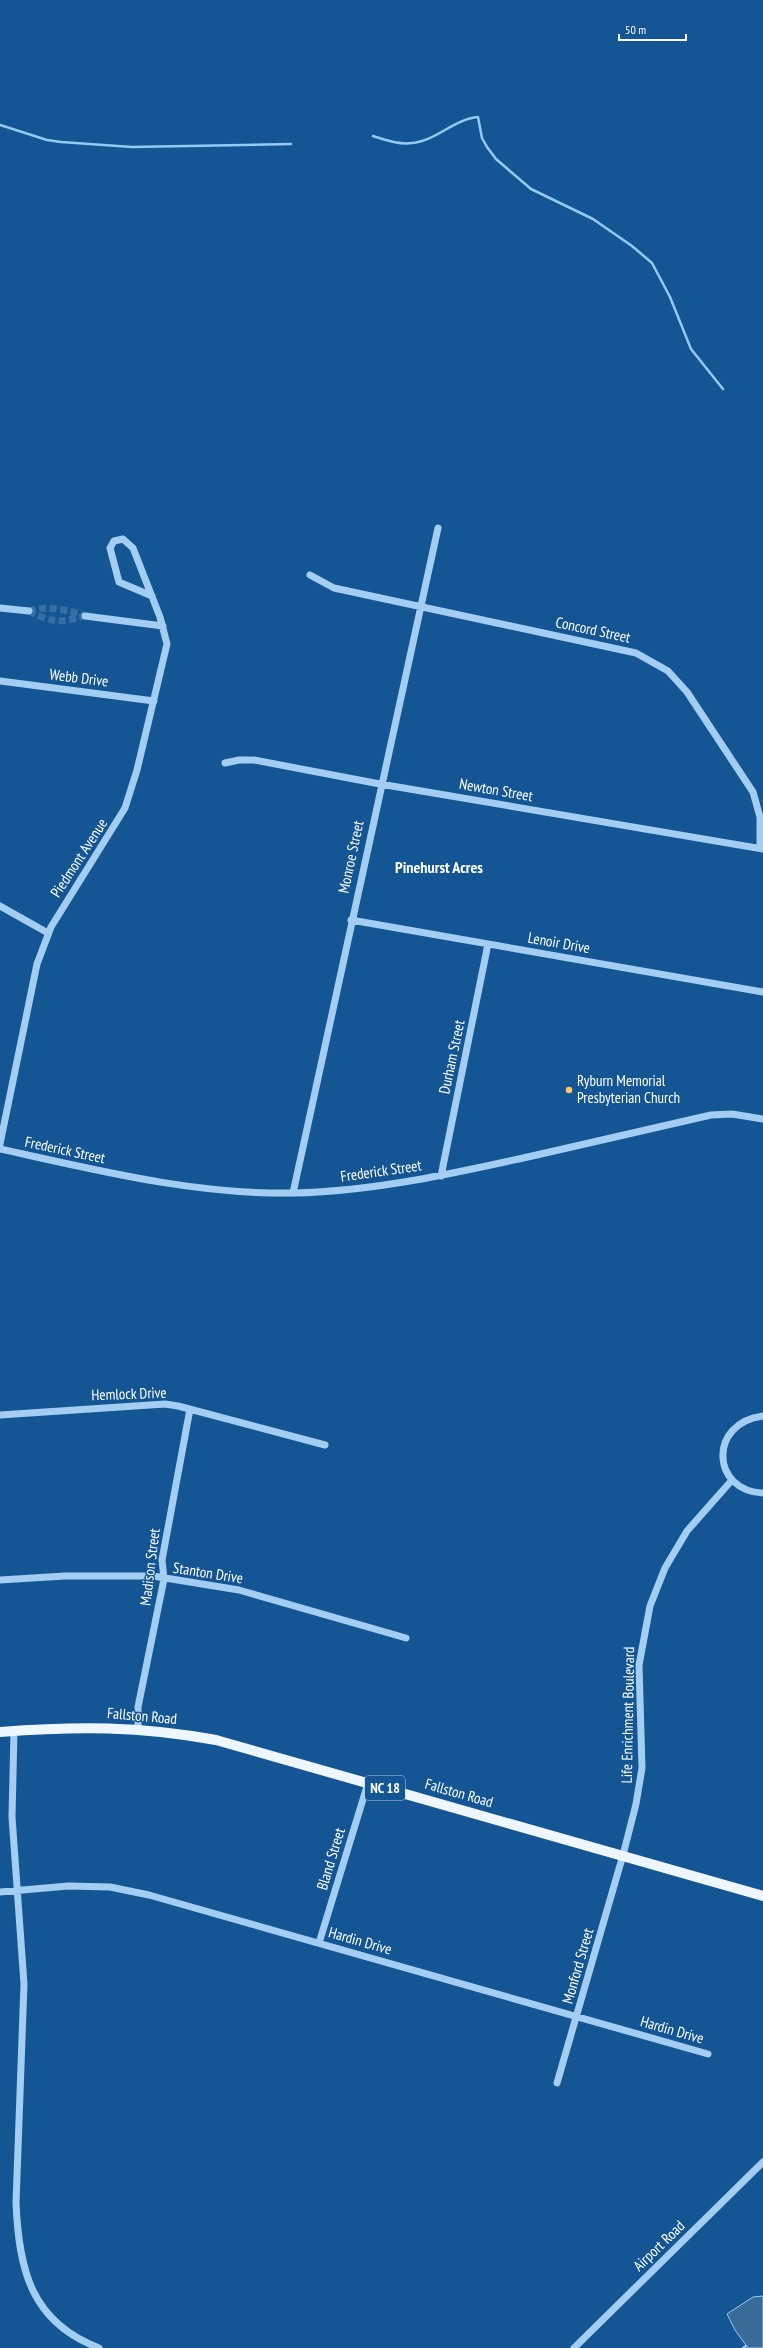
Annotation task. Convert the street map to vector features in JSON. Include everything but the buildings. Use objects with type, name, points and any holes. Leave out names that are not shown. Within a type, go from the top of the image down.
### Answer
[{"type":"main road","name":"Fallston Road","points":[[0,1732],[66,1727],[138,1729],[216,1740],[763,1896]]},
{"type":"street","name":"Monroe Street","points":[[293,1193],[380,784],[438,528]]},
{"type":"street","name":"Piedmont Avenue","points":[[0,1144],[37,964],[48,933],[125,808],[154,701],[167,644],[163,626],[152,596],[131,544],[123,540],[111,542],[110,548],[119,582],[152,596]]},
{"type":"street","name":"Concord Street","points":[[310,575],[334,588],[420,608],[636,653],[668,671],[698,707],[753,792],[760,817],[761,848]]},
{"type":"street","points":[[0,608],[29,611]]},
{"type":"street","points":[[85,616],[163,626]]},
{"type":"street","name":"Webb Drive","points":[[0,681],[154,701]]},
{"type":"street","name":"Newton Street","points":[[225,763],[254,760],[380,784],[761,848]]},
{"type":"street","points":[[0,906],[48,933]]},
{"type":"street","name":"Lenoir Drive","points":[[351,920],[763,992]]},
{"type":"street","name":"Durham Street","points":[[441,1176],[488,944]]},
{"type":"street","name":"Frederick Street","points":[[0,1149],[107,1173],[196,1187],[293,1193],[364,1187],[441,1176],[711,1115],[732,1114],[763,1119]]},
{"type":"street","name":"Hemlock Drive","points":[[0,1415],[165,1404],[190,1409],[325,1445]]},
{"type":"street","name":"Madison Street","points":[[138,1729],[138,1707],[164,1579],[162,1560],[190,1409]]},
{"type":"street","points":[[763,1416],[750,1418],[739,1423],[730,1432],[724,1444],[723,1457],[726,1469],[732,1480],[742,1488],[754,1493],[763,1493]]},
{"type":"street","name":"Life Enrichment Boulevard","points":[[624,1856],[636,1804],[642,1768],[639,1665],[650,1606],[665,1568],[688,1531],[732,1480]]},
{"type":"street","name":"Stanton Drive","points":[[0,1580],[65,1576],[137,1575],[238,1590],[406,1638]]},
{"type":"street","points":[[14,1731],[12,1817],[24,1984],[16,2203],[18,2236],[22,2261],[27,2279],[41,2307],[65,2330],[99,2348]]},
{"type":"street","name":"Bland Street","points":[[319,1943],[368,1783]]},
{"type":"street","name":"Monford Street","points":[[556,2083],[624,1856]]},
{"type":"street","name":"Hardin Drive","points":[[0,1892],[68,1886],[110,1887],[149,1895],[708,2054]]},
{"type":"street","name":"Airport Road","points":[[574,2348],[763,2162]]},
{"type":"water","points":[[763,2296],[763,2348],[748,2348],[735,2330],[727,2314],[753,2297]]},
{"type":"waterway","points":[[373,136],[397,143],[412,143],[429,138],[461,122],[478,117],[482,138],[487,147],[496,159],[531,189],[593,219],[632,246],[652,263],[670,297],[691,349],[723,389]]},
{"type":"waterway","points":[[0,125],[47,140],[132,147],[291,144]]},
{"type":"tunnel","points":[[29,611],[49,608],[85,616]]},
{"type":"tunnel","points":[[29,611],[44,618],[56,621],[69,620],[85,616]]},
{"type":"place","name":"Ryburn Memorial Presbyterian Church","points":[[569,1090]]},
{"type":"district","name":"Pinehurst Acres","points":[[439,867]]}]
